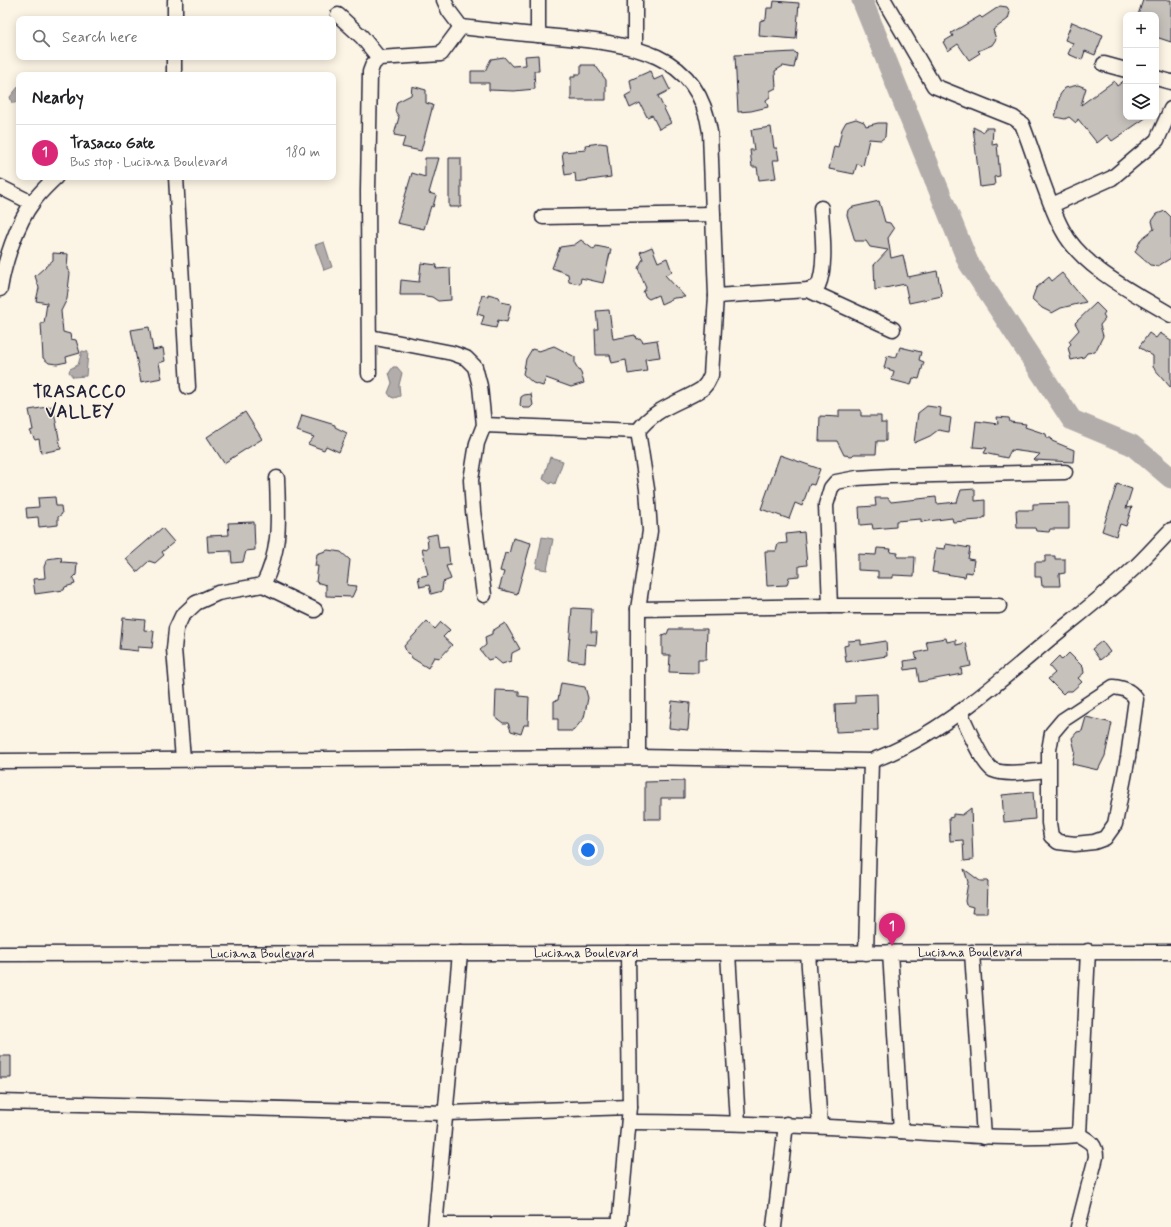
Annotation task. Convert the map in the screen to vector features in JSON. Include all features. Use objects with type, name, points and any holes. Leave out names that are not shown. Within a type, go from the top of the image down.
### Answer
[{"type":"street","points":[[175,0],[175,16]]},
{"type":"street","points":[[444,0],[449,11],[461,28],[615,43],[657,56],[680,72],[693,86],[705,109],[710,132],[716,296],[713,360],[707,383],[702,389],[691,396],[651,416],[638,430],[484,425]]},
{"type":"street","points":[[538,0],[538,35]]},
{"type":"street","points":[[635,0],[635,48]]},
{"type":"street","points":[[884,0],[934,86],[1014,118],[1022,124],[1063,231],[1080,253],[1104,274],[1171,315]]},
{"type":"street","points":[[338,15],[362,37],[379,58]]},
{"type":"street","points":[[369,374],[370,337],[368,191],[370,72],[373,64],[379,58],[441,54],[461,28]]},
{"type":"street","points":[[174,60],[174,72]]},
{"type":"street","points":[[1104,64],[1123,69]]},
{"type":"street","points":[[1159,79],[1171,82]]},
{"type":"street","points":[[1052,205],[1112,178],[1158,140],[1171,109]]},
{"type":"street","points":[[0,289],[10,250],[32,203],[53,180]]},
{"type":"street","points":[[176,180],[188,387]]},
{"type":"street","points":[[0,187],[32,203]]},
{"type":"street","points":[[716,296],[808,290],[818,286],[821,279],[821,208]]},
{"type":"street","points":[[543,217],[713,214]]},
{"type":"street","points":[[808,290],[893,329]]},
{"type":"street","points":[[370,337],[452,353],[471,362],[475,367],[480,386],[484,425],[475,449],[471,480],[473,511],[484,595]]},
{"type":"street","points":[[638,430],[647,489],[650,531],[638,610],[638,757]]},
{"type":"street","points":[[830,606],[826,505],[830,488],[836,482],[857,478],[890,476],[1065,472]]},
{"type":"street","points":[[263,585],[272,565],[276,549],[278,523],[278,478]]},
{"type":"street","points":[[0,761],[638,757],[871,761],[896,752],[921,739],[960,712],[1025,660],[1133,569],[1171,530]]},
{"type":"street","points":[[183,759],[174,649],[176,630],[182,616],[196,603],[218,593],[263,585],[315,610]]},
{"type":"street","points":[[638,610],[830,606],[999,606]]},
{"type":"street","points":[[1113,687],[1132,693],[1136,699],[1128,757],[1116,824],[1105,838],[1094,842],[1075,844],[1058,842],[1052,836],[1048,823],[1048,770],[1052,733],[1063,720],[1113,687]]},
{"type":"street","points":[[960,712],[984,763],[993,770],[1006,773],[1048,770]]},
{"type":"street","points":[[866,953],[871,761]]},
{"type":"street","points":[[1079,1135],[1088,951]]},
{"type":"street","points":[[808,952],[820,1126]]},
{"type":"street","points":[[890,952],[901,1131]]},
{"type":"street","points":[[972,952],[984,1137]]},
{"type":"street","name":"Luciana Boulevard","points":[[0,954],[1171,952]]},
{"type":"street","points":[[460,953],[436,1226],[619,1226],[630,1107],[628,954]]},
{"type":"street","points":[[728,953],[738,1123]]},
{"type":"street","points":[[0,1102],[447,1113],[630,1107]]},
{"type":"street","points":[[629,1122],[786,1124],[984,1137],[1047,1138],[1079,1135],[1092,1142],[1096,1150],[1096,1157],[1078,1227]]},
{"type":"street","points":[[774,1227],[786,1124]]},
{"type":"shaded area","points":[[16,90],[15,103],[12,103],[10,97]]},
{"type":"shaded area","points":[[324,242],[332,267],[324,270],[315,245]]},
{"type":"shaded area","points":[[82,351],[88,352],[86,376],[73,377],[69,372],[70,369],[78,365]]},
{"type":"shaded area","points":[[393,367],[397,367],[402,373],[399,385],[400,396],[394,398],[388,393],[392,383],[389,373]]},
{"type":"shaded area","points":[[550,457],[563,461],[555,484],[551,482],[550,484],[543,479]]},
{"type":"shaded area","points":[[542,537],[553,539],[547,570],[536,568]]},
{"type":"building","points":[[1143,0],[1171,0],[1171,42],[1159,38],[1159,12],[1139,12]]},
{"type":"building","points":[[774,1],[799,3],[796,39],[759,36],[760,21],[766,19],[767,8],[773,8]]},
{"type":"building","points":[[1000,6],[1007,7],[1010,12],[1008,19],[993,30],[996,39],[992,45],[978,51],[980,53],[969,60],[958,44],[948,51],[943,42],[953,36],[951,33],[980,16],[982,18]]},
{"type":"building","points":[[1072,22],[1103,35],[1095,55],[1085,51],[1082,60],[1068,54],[1073,43],[1065,40]]},
{"type":"building","points":[[795,52],[797,54],[794,68],[783,66],[775,71],[776,88],[770,91],[770,97],[766,100],[768,107],[738,112],[735,55]]},
{"type":"building","points":[[538,55],[539,71],[534,71],[535,89],[514,91],[489,90],[489,83],[471,83],[471,71],[485,71],[491,59],[504,57],[512,66],[526,65],[525,56]]},
{"type":"building","points":[[581,65],[595,65],[606,80],[606,100],[571,100],[571,77],[575,77],[575,74],[581,74]]},
{"type":"building","points":[[650,71],[654,80],[663,76],[670,90],[658,96],[671,123],[659,129],[652,115],[647,117],[640,103],[630,108],[625,96],[632,92],[630,80]]},
{"type":"building","points":[[1114,81],[1117,86],[1123,81],[1123,120],[1143,120],[1112,141],[1107,135],[1097,143],[1078,119],[1076,123],[1069,117],[1065,119],[1055,117],[1060,95],[1065,88],[1078,85],[1086,88],[1081,105]]},
{"type":"building","points":[[412,86],[426,90],[426,103],[433,105],[421,151],[402,147],[405,137],[394,135],[399,117],[395,111],[397,102],[411,95]]},
{"type":"building","points":[[856,119],[864,122],[866,126],[886,123],[885,137],[881,140],[869,139],[863,166],[857,164],[854,174],[829,169],[834,146],[838,147],[842,129],[846,122]]},
{"type":"building","points":[[771,127],[774,148],[777,148],[779,160],[773,160],[776,178],[759,180],[757,167],[752,167],[750,150],[754,150],[751,130]]},
{"type":"building","points":[[973,127],[983,132],[985,128],[993,128],[992,145],[997,144],[1000,176],[994,177],[995,185],[980,187]]},
{"type":"building","points":[[600,143],[607,144],[611,177],[576,182],[575,173],[565,175],[562,152],[586,150],[585,145]]},
{"type":"building","points":[[425,158],[439,158],[429,193],[436,195],[424,229],[397,223],[412,173],[425,177]]},
{"type":"building","points":[[449,158],[461,158],[461,207],[449,207]]},
{"type":"building","points":[[879,201],[885,222],[890,223],[894,229],[888,238],[891,258],[903,255],[908,277],[937,271],[942,296],[909,303],[905,284],[875,290],[874,265],[888,250],[870,247],[866,241],[855,241],[847,215],[848,210],[853,207]]},
{"type":"building","points":[[1165,211],[1171,217],[1171,258],[1158,266],[1150,265],[1135,252],[1141,239],[1154,229],[1152,221],[1157,214]]},
{"type":"building","points":[[581,240],[594,250],[596,246],[611,249],[603,283],[581,278],[580,284],[569,282],[568,274],[552,268],[560,247],[574,245]]},
{"type":"building","points":[[652,247],[658,262],[667,258],[672,272],[665,275],[685,297],[674,298],[661,304],[658,295],[649,299],[646,297],[643,292],[646,288],[638,268],[643,259],[640,252]]},
{"type":"building","points":[[53,253],[68,254],[67,269],[70,273],[67,299],[61,311],[63,332],[70,334],[71,339],[76,340],[80,353],[66,357],[67,362],[57,364],[49,363],[43,358],[41,323],[44,323],[47,303],[36,301],[39,288],[35,276],[53,260]]},
{"type":"building","points":[[421,263],[437,265],[436,269],[450,268],[451,300],[438,301],[432,297],[420,295],[400,295],[401,280],[419,282]]},
{"type":"building","points":[[1062,273],[1086,302],[1061,308],[1052,313],[1042,308],[1032,299],[1036,288],[1049,277],[1052,281]]},
{"type":"building","points":[[488,294],[499,297],[501,302],[511,304],[507,322],[498,320],[496,328],[481,325],[484,316],[477,314],[482,295],[488,296]]},
{"type":"building","points":[[1096,303],[1105,312],[1103,315],[1105,319],[1100,325],[1103,336],[1095,352],[1087,353],[1084,357],[1071,360],[1068,347],[1071,344],[1069,341],[1079,330],[1075,323]]},
{"type":"building","points":[[609,310],[613,339],[635,335],[636,339],[640,338],[643,342],[657,340],[660,357],[645,359],[647,371],[628,374],[626,360],[612,363],[610,355],[596,355],[595,329],[598,329],[596,311]]},
{"type":"building","points":[[149,327],[153,350],[163,348],[165,361],[159,363],[162,378],[141,382],[131,330]]},
{"type":"building","points":[[1149,333],[1156,338],[1160,333],[1171,340],[1171,388],[1153,367],[1153,356],[1139,347]]},
{"type":"building","points":[[554,346],[575,357],[575,364],[581,373],[584,383],[571,387],[546,378],[543,386],[533,383],[523,374],[526,359],[532,349],[539,351]]},
{"type":"building","points":[[900,347],[921,352],[919,360],[924,362],[919,379],[913,378],[911,385],[892,380],[894,371],[884,368],[887,356],[896,358]]},
{"type":"building","points":[[531,394],[533,405],[530,408],[523,408],[520,405],[521,397]]},
{"type":"building","points":[[53,406],[61,449],[41,453],[39,439],[35,440],[30,431],[33,430],[29,410]]},
{"type":"building","points":[[927,406],[941,408],[940,416],[951,418],[949,432],[938,430],[930,436],[914,443],[918,413]]},
{"type":"building","points":[[839,410],[861,410],[861,416],[881,416],[881,423],[886,423],[886,441],[877,441],[876,454],[854,454],[852,456],[844,455],[837,441],[819,441],[820,416],[839,417]]},
{"type":"building","points":[[245,412],[262,439],[224,463],[207,437]]},
{"type":"building","points":[[302,415],[335,425],[335,427],[347,433],[339,452],[326,446],[324,450],[308,444],[314,437],[297,431]]},
{"type":"building","points":[[997,417],[1009,418],[1010,422],[1026,424],[1025,427],[1046,434],[1047,438],[1051,438],[1052,441],[1074,450],[1073,462],[1034,460],[1040,454],[1011,450],[1007,458],[984,453],[987,448],[973,447],[976,421],[998,424]]},
{"type":"building","points":[[780,455],[820,469],[814,485],[810,484],[802,506],[795,503],[789,519],[761,509]]},
{"type":"building","points":[[1117,484],[1132,489],[1126,508],[1132,507],[1126,526],[1120,524],[1116,536],[1102,531]]},
{"type":"building","points":[[975,489],[975,501],[985,500],[985,517],[979,520],[953,522],[952,518],[921,522],[921,519],[896,521],[896,527],[873,529],[872,524],[860,525],[859,507],[876,506],[875,498],[888,498],[891,502],[936,497],[937,504],[957,502],[961,490]]},
{"type":"building","points":[[55,497],[56,506],[61,506],[62,514],[58,517],[58,525],[39,527],[38,517],[27,518],[26,508],[39,507],[38,498]]},
{"type":"building","points":[[1069,503],[1069,529],[1050,529],[1049,532],[1036,531],[1035,528],[1017,528],[1016,510],[1033,510],[1033,504]]},
{"type":"building","points":[[254,522],[255,550],[246,551],[243,562],[232,563],[231,551],[208,552],[207,536],[229,535],[228,523]]},
{"type":"building","points":[[162,528],[174,542],[162,552],[164,555],[155,563],[149,561],[137,572],[126,559]]},
{"type":"building","points":[[804,532],[807,565],[799,566],[799,576],[789,577],[787,585],[767,586],[765,551],[776,551],[778,544],[787,543],[786,534]]},
{"type":"building","points":[[437,534],[439,548],[448,547],[450,565],[446,566],[451,579],[443,582],[442,591],[431,594],[429,585],[420,587],[418,577],[428,575],[422,548],[428,549],[427,536]]},
{"type":"building","points":[[513,538],[531,543],[517,594],[499,589],[504,572],[500,571],[505,553],[509,554]]},
{"type":"building","points":[[946,544],[970,548],[968,559],[974,560],[972,573],[966,572],[965,577],[932,572],[936,548],[945,549]]},
{"type":"building","points":[[877,548],[891,549],[890,552],[898,553],[897,557],[915,557],[914,576],[893,575],[893,578],[878,578],[878,571],[858,570],[858,554],[876,555]]},
{"type":"building","points":[[328,550],[341,552],[350,560],[347,585],[357,586],[352,597],[326,596],[326,585],[316,582],[318,566],[315,566],[317,554]]},
{"type":"building","points":[[1045,556],[1055,556],[1055,559],[1065,559],[1065,573],[1059,574],[1060,586],[1042,586],[1041,577],[1035,577],[1035,562],[1045,562]]},
{"type":"building","points":[[61,557],[62,562],[77,563],[76,575],[73,578],[75,584],[65,587],[64,590],[35,594],[33,579],[45,578],[44,567],[47,559]]},
{"type":"building","points":[[572,608],[592,609],[591,632],[597,632],[596,645],[586,644],[585,662],[568,660]]},
{"type":"building","points":[[123,618],[145,620],[144,630],[154,631],[152,648],[138,647],[138,651],[120,649]]},
{"type":"building","points":[[427,621],[435,629],[441,622],[450,630],[443,637],[452,645],[440,658],[434,657],[428,668],[412,658],[410,654],[407,653],[404,646]]},
{"type":"building","points":[[505,623],[520,649],[512,653],[511,661],[502,664],[495,658],[488,660],[480,650],[486,645],[485,637],[492,634],[492,631]]},
{"type":"building","points":[[669,629],[707,629],[706,660],[698,660],[698,673],[669,672],[670,655],[662,655],[662,636],[667,634]]},
{"type":"building","points":[[946,638],[947,642],[956,640],[956,645],[966,643],[971,666],[961,668],[962,674],[919,682],[917,668],[905,670],[904,661],[917,659],[915,653],[928,650],[926,641]]},
{"type":"building","points":[[861,640],[861,645],[886,641],[887,656],[846,662],[844,646],[848,645],[848,641]]},
{"type":"building","points":[[1102,641],[1110,652],[1100,660],[1092,649]]},
{"type":"building","points":[[1069,653],[1083,667],[1084,673],[1078,678],[1082,682],[1072,691],[1066,691],[1063,694],[1048,679],[1055,673],[1049,666],[1059,656],[1062,660]]},
{"type":"building","points":[[561,683],[585,687],[588,698],[584,718],[573,731],[558,731],[558,719],[554,719],[554,701],[558,700]]},
{"type":"building","points":[[496,690],[519,691],[519,696],[529,697],[528,725],[524,725],[521,734],[511,731],[508,723],[503,723],[495,717]]},
{"type":"building","points":[[877,694],[878,730],[836,732],[835,704],[855,703],[855,695]]},
{"type":"building","points":[[672,701],[690,703],[688,730],[669,728]]},
{"type":"building","points":[[1086,717],[1112,723],[1105,756],[1098,770],[1072,764],[1075,751],[1072,738],[1077,732],[1082,731]]},
{"type":"building","points":[[684,781],[684,798],[661,798],[661,819],[645,819],[645,782]]},
{"type":"building","points":[[1033,792],[1035,819],[1004,822],[1002,795]]},
{"type":"building","points":[[971,808],[973,860],[964,861],[963,840],[950,841],[949,818],[953,817],[953,814],[962,815]]},
{"type":"building","points":[[964,869],[980,881],[988,881],[987,913],[972,913],[973,907],[966,905],[965,901],[968,882]]},
{"type":"building","points":[[0,1056],[11,1056],[11,1078],[0,1078]]},
{"type":"waterway","points":[[862,0],[968,262],[1072,420],[1132,445],[1171,478]]},
{"type":"place","name":"Trasacco Gate","points":[[892,946]]},
{"type":"district","name":"TRASACCO VALLEY","points":[[80,402]]}]
